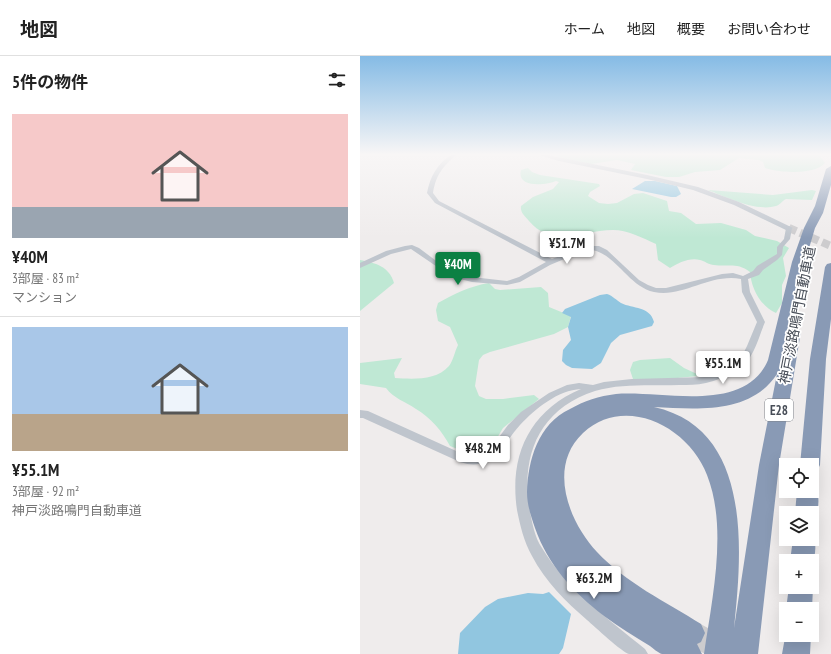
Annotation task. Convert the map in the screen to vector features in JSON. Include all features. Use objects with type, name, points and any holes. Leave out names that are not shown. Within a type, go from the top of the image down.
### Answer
[{"type":"highway","name":"神戸淡路鳴門自動車道","points":[[744,654],[768,465],[809,250],[827,183]]},
{"type":"highway","points":[[688,654],[597,595],[575,574],[556,551],[544,526],[538,499],[538,474],[542,451],[550,437],[566,419],[583,408],[600,402],[626,399],[704,402],[726,400],[747,392],[758,385],[776,361],[796,270],[814,217],[821,204]]},
{"type":"highway","name":"神戸淡路鳴門自動車道","points":[[811,458],[818,359],[831,266]]},
{"type":"highway","points":[[692,633],[646,605],[608,579],[588,560],[564,525],[557,507],[555,495],[554,484],[556,460],[572,432],[584,422],[598,415],[616,410],[628,410],[648,412],[666,418],[696,439],[708,455],[725,498],[728,525],[727,560],[718,654]]},
{"type":"highway","points":[[796,654],[797,642]]},
{"type":"street","points":[[433,183],[430,193],[432,197],[452,210],[552,262]]},
{"type":"street","points":[[360,266],[390,252],[405,248],[414,248],[450,273],[463,277],[512,283],[552,262],[587,247],[600,249],[642,286],[655,290],[671,289],[706,279],[736,276],[744,278],[756,273],[760,268],[775,260],[780,254],[780,247],[787,239],[789,228],[735,204],[688,186],[673,183]]},
{"type":"street","points":[[640,654],[582,608],[557,581],[533,545],[522,504],[520,481],[523,457],[534,431],[541,421],[560,404],[591,388],[615,384],[705,380],[713,378],[740,363],[746,358],[761,322],[746,292],[744,278]]},
{"type":"street","points":[[360,414],[364,414],[464,460],[471,461],[487,457],[494,452],[512,427],[552,395],[565,389],[579,386],[591,388]]},
{"type":"green space","points":[[528,183],[549,183],[546,184]]},
{"type":"green space","points":[[558,183],[599,184],[600,186],[590,192],[588,196],[599,203],[608,204],[617,203],[634,194],[643,193],[667,201],[669,211],[681,213],[696,224],[721,223],[746,230],[755,236],[777,241],[789,248],[783,258],[786,276],[782,285],[782,303],[776,313],[761,302],[752,284],[750,272],[741,267],[712,265],[692,259],[670,268],[658,260],[656,244],[629,233],[613,230],[568,236],[548,234],[538,229],[529,221],[521,211],[521,206],[533,197],[553,189]]},
{"type":"green space","points":[[708,190],[773,195],[812,190],[816,191],[812,200],[786,199],[777,205],[759,207],[732,200]]},
{"type":"green space","points":[[360,260],[381,266],[389,273],[394,283],[360,311]]},
{"type":"green space","points":[[489,283],[495,289],[500,290],[541,287],[548,293],[549,307],[571,316],[568,327],[554,334],[490,352],[483,355],[479,360],[475,386],[479,396],[486,399],[503,399],[534,395],[539,399],[503,428],[491,448],[473,455],[450,446],[440,430],[431,421],[412,406],[393,395],[386,388],[360,384],[360,363],[402,358],[394,373],[395,378],[409,379],[431,377],[444,371],[453,359],[458,345],[450,327],[438,321],[436,310],[438,303],[462,291]]},
{"type":"green space","points":[[670,358],[698,376],[637,382],[633,379],[630,370],[633,362],[640,360]]},
{"type":"water","points":[[642,183],[663,183],[677,186],[681,194],[676,197],[671,197],[632,189]]},
{"type":"water","points":[[607,294],[621,303],[649,313],[654,322],[652,326],[620,335],[611,343],[601,363],[592,369],[572,368],[566,365],[562,361],[563,350],[571,340],[568,327],[571,317],[562,313],[565,309],[600,295]]},
{"type":"water","points":[[549,592],[571,614],[563,648],[559,654],[458,654],[460,633],[485,607],[498,599],[528,593],[543,594]]},
{"type":"tunnel","points":[[789,228],[831,246]]},
{"type":"tunnel","points":[[692,633],[730,654]]}]
